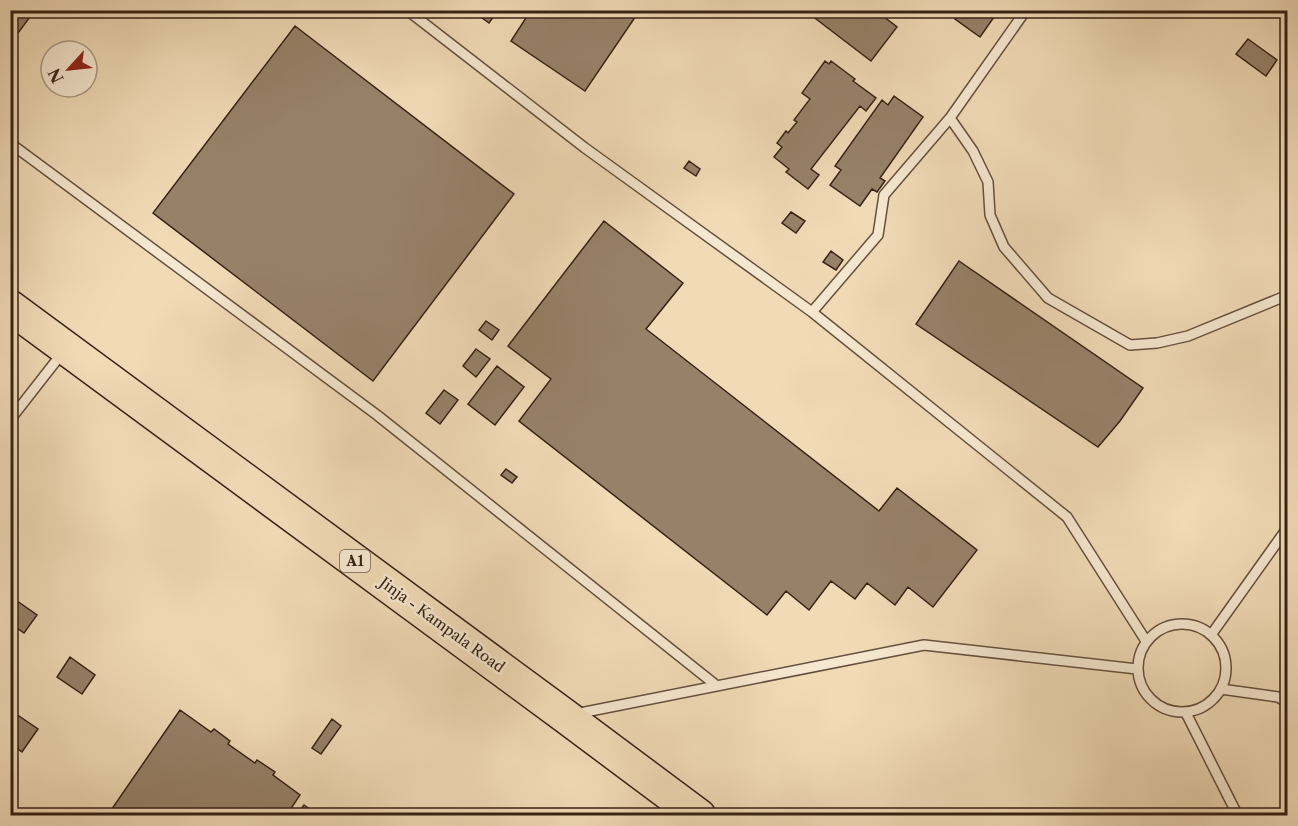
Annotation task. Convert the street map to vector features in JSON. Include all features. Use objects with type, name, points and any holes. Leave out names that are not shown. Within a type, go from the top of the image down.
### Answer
[{"type":"highway","name":"Jinja - Kampala Road","points":[[10,307],[699,816]]},
{"type":"lane","points":[[407,10],[585,148],[812,312],[1067,517],[1146,641]]},
{"type":"lane","points":[[812,312],[878,235],[884,195],[950,118],[1026,10]]},
{"type":"lane","points":[[950,118],[974,151],[988,182],[990,215],[1004,247],[1048,298],[1130,345],[1188,336],[1287,296]]},
{"type":"lane","points":[[10,143],[377,415],[717,686]]},
{"type":"lane","points":[[11,416],[66,348]]},
{"type":"lane","points":[[1212,635],[1287,527]]},
{"type":"lane","points":[[1185,624],[1199,627],[1212,635],[1226,661],[1226,676],[1221,689],[1212,701],[1200,709],[1186,713],[1171,712],[1158,706],[1147,696],[1140,683],[1137,669],[1146,641],[1157,631],[1170,625],[1185,624]]},
{"type":"lane","points":[[565,716],[924,645],[1137,669]]},
{"type":"lane","points":[[1221,689],[1278,697],[1287,703]]},
{"type":"lane","points":[[1186,713],[1238,816]]},
{"type":"building","points":[[10,10],[35,10],[10,44]]},
{"type":"building","points":[[471,10],[498,10],[489,23]]},
{"type":"building","points":[[531,10],[640,10],[585,91],[511,41]]},
{"type":"building","points":[[808,10],[875,10],[897,27],[871,61],[807,12]]},
{"type":"building","points":[[962,10],[999,10],[980,37],[955,19]]},
{"type":"building","points":[[295,26],[514,194],[373,381],[153,213]]},
{"type":"building","points":[[1248,39],[1277,60],[1266,76],[1236,54]]},
{"type":"building","points":[[825,61],[829,64],[831,61],[876,98],[866,111],[860,106],[811,169],[819,175],[808,189],[786,172],[789,169],[774,157],[782,147],[777,143],[797,122],[794,120],[810,99],[802,93]]},
{"type":"building","points":[[894,96],[923,117],[880,178],[885,181],[877,192],[872,189],[860,206],[830,185],[841,170],[835,166],[882,100],[888,105]]},
{"type":"building","points":[[689,161],[700,169],[696,176],[684,168]]},
{"type":"building","points":[[791,212],[805,221],[796,233],[782,223]]},
{"type":"building","points":[[604,221],[683,283],[646,329],[879,511],[897,488],[977,550],[933,607],[908,587],[895,605],[867,583],[855,599],[831,581],[809,610],[786,591],[767,615],[519,421],[551,379],[508,346]]},
{"type":"building","points":[[831,251],[843,260],[836,270],[823,262]]},
{"type":"building","points":[[959,261],[1143,388],[1098,447],[916,324]]},
{"type":"building","points":[[486,321],[499,330],[492,340],[479,330]]},
{"type":"building","points":[[476,349],[490,359],[476,377],[463,366]]},
{"type":"building","points":[[497,366],[524,387],[495,425],[468,404]]},
{"type":"building","points":[[444,390],[458,400],[440,424],[426,413]]},
{"type":"building","points":[[506,469],[517,477],[512,483],[501,475]]},
{"type":"building","points":[[10,596],[37,615],[24,633],[10,623]]},
{"type":"building","points":[[70,657],[95,675],[82,694],[57,677]]},
{"type":"building","points":[[180,710],[211,732],[214,729],[230,741],[228,744],[255,763],[257,760],[275,772],[273,775],[300,795],[286,816],[107,816]]},
{"type":"building","points":[[16,714],[38,729],[22,752],[10,743],[10,722]]},
{"type":"building","points":[[332,719],[341,726],[321,754],[312,748]]},
{"type":"building","points":[[304,805],[319,815],[323,809],[331,816],[296,816]]}]
